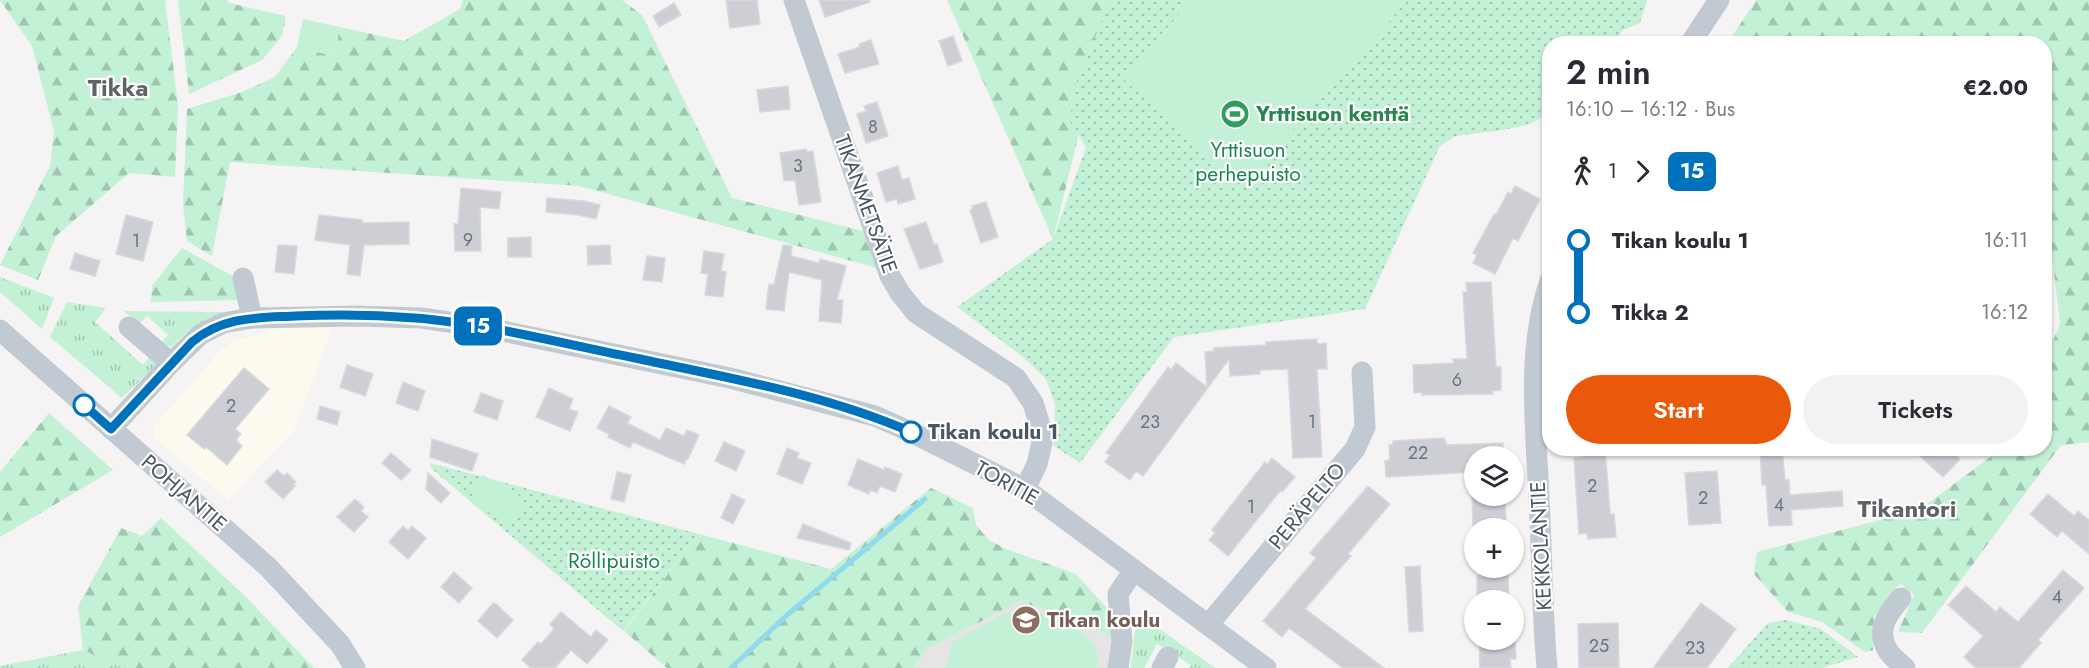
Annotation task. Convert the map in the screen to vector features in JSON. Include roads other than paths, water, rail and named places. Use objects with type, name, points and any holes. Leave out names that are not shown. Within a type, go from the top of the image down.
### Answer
[{"type":"street","name":"TIKANMETSÄTIE","points":[[794,0],[890,276],[900,293],[916,312],[1016,378],[1033,403],[1042,443],[1037,464],[1025,489]]},
{"type":"street","points":[[1695,36],[1719,0]]},
{"type":"street","points":[[243,278],[252,318]]},
{"type":"street","name":"KEKKOLANTIE","points":[[1542,312],[1536,351],[1542,400]]},
{"type":"street","name":"TORITIE","points":[[111,429],[192,342],[223,323],[252,318],[356,316],[421,318],[483,327],[729,378],[875,416],[1025,489],[1266,668]]},
{"type":"street","points":[[129,327],[171,363]]},
{"type":"street","name":"POHJANTIE","points":[[0,330],[268,567],[340,644],[355,668]]},
{"type":"street","name":"PERÄPELTO","points":[[1208,625],[1355,449],[1365,427],[1362,372]]},
{"type":"street","name":"KEKKOLANTIE","points":[[1543,456],[1547,668]]},
{"type":"street","points":[[1118,668],[1122,641],[1118,594],[1134,570]]},
{"type":"street","points":[[1901,598],[1884,620],[1882,636],[1888,651],[1905,668]]},
{"type":"waterway","points":[[731,668],[786,616],[925,499]]},
{"type":"place","name":"Yrttisuon kenttä","points":[[1235,114]]},
{"type":"place","name":"Tikan koulu 1","points":[[911,432]]},
{"type":"place","name":"Tikan koulu","points":[[1026,620]]},
{"type":"district","name":"Tikka","points":[[118,88]]},
{"type":"district","name":"Tikantori","points":[[1907,509]]},
{"type":"park label","name":"Yrttisuon perhepuisto","points":[[1248,162]]},
{"type":"park label","name":"Röllipuisto","points":[[614,561]]}]
